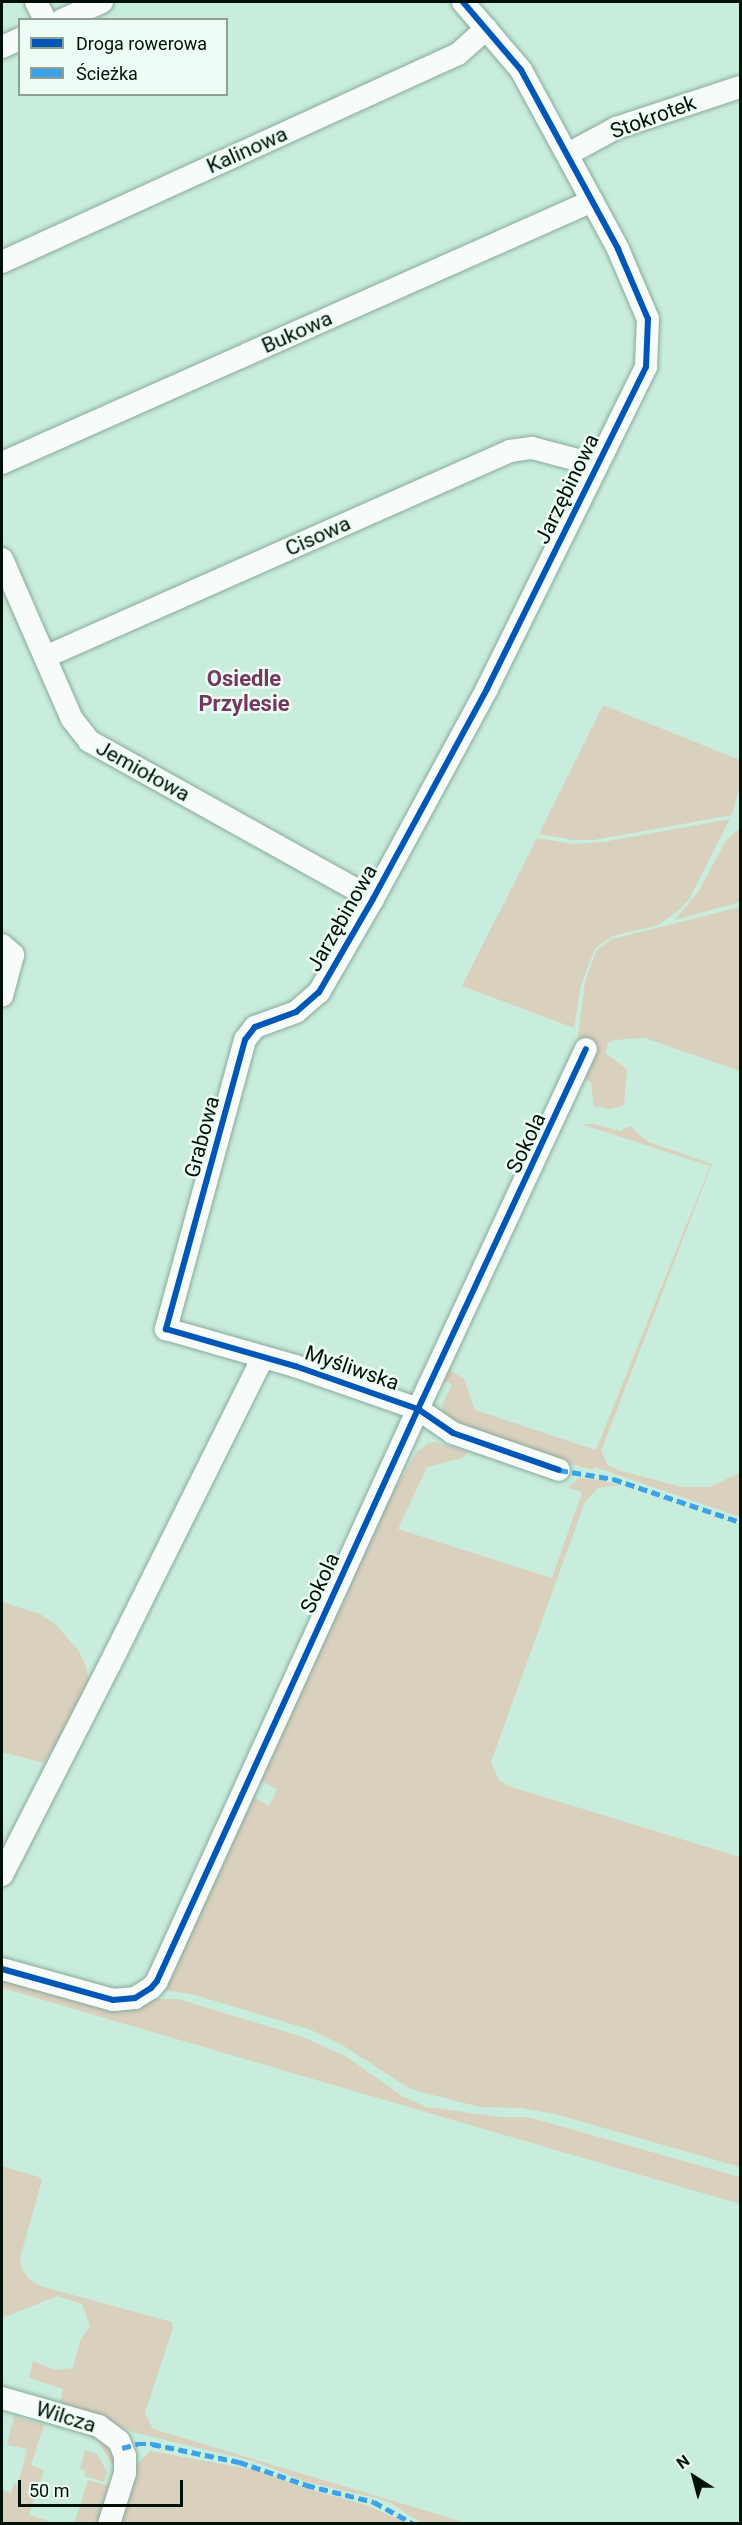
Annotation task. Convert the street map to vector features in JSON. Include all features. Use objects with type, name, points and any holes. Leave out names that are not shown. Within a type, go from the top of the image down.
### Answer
[{"type":"street","points":[[36,2],[44,18]]},
{"type":"street","points":[[66,18],[102,2]]},
{"type":"street","name":"Jarzębinowa","points":[[319,992],[373,899],[487,689],[646,367],[650,333],[640,296],[568,154],[521,70],[463,2]]},
{"type":"street","name":"Kalinowa","points":[[2,262],[459,54],[486,29]]},
{"type":"street","points":[[2,47],[18,40]]},
{"type":"street","name":"Stokrotek","points":[[568,154],[616,128],[741,87]]},
{"type":"street","name":"Bukowa","points":[[2,463],[592,201]]},
{"type":"street","name":"Cisowa","points":[[45,657],[510,451],[532,448],[597,465]]},
{"type":"street","name":"Jemiołowa","points":[[2,560],[72,719],[89,741],[373,899]]},
{"type":"street","points":[[2,945],[13,955],[2,996]]},
{"type":"street","name":"Grabowa","points":[[166,1329],[245,1040],[255,1027],[296,1012],[319,992]]},
{"type":"street","name":"Sokola","points":[[2,1969],[113,2001],[135,1998],[152,1988],[157,1981],[418,1409],[586,1049]]},
{"type":"street","name":"Myśliwska","points":[[166,1329],[263,1357],[418,1409],[453,1433],[559,1470]]},
{"type":"street","points":[[2,1875],[116,1654],[263,1357]]},
{"type":"street","name":"Wilcza","points":[[2,2398],[99,2426],[114,2435],[122,2448],[126,2464],[109,2523]]},
{"type":"shaded area","points":[[603,705],[740,760],[740,784],[732,815],[594,840],[573,840],[539,834]]},
{"type":"shaded area","points":[[730,819],[689,899],[679,910],[658,925],[613,936],[595,948],[581,986],[574,1028],[462,986],[537,838],[573,844],[603,842]]},
{"type":"shaded area","points":[[740,828],[740,902],[675,920],[698,892],[727,839]]},
{"type":"shaded area","points":[[740,907],[740,1071],[645,1038],[614,1040],[608,1043],[605,1053],[627,1069],[624,1105],[611,1109],[594,1106],[591,1083],[584,1077],[577,1044],[585,982],[596,951],[612,939]]},
{"type":"shaded area","points":[[581,1124],[594,1124],[620,1131],[630,1126],[648,1142],[712,1164],[601,1451],[608,1465],[618,1470],[682,1487],[709,1487],[740,1473],[740,1517],[595,1467],[593,1470],[556,1460],[456,1423],[443,1411],[442,1405],[452,1384],[443,1380],[446,1371],[449,1370],[464,1379],[475,1410],[596,1450],[710,1166]]},
{"type":"shaded area","points":[[435,1442],[468,1452],[463,1458],[427,1467],[398,1529],[552,1578],[582,1492],[568,1488],[578,1478],[619,1485],[598,1488],[585,1502],[491,1762],[499,1780],[508,1786],[740,1857],[740,2167],[555,2114],[521,2108],[480,2107],[421,2092],[409,2088],[342,2045],[311,2030],[195,1995],[160,1989],[252,1796],[269,1806],[277,1789],[260,1780],[377,1520],[416,1453],[428,1443]]},
{"type":"shaded area","points":[[2,1602],[40,1614],[55,1624],[78,1650],[89,1678],[86,1694],[44,1763],[2,1752]]},
{"type":"shaded area","points":[[2,1974],[149,1999],[178,1999],[303,2037],[347,2057],[402,2096],[426,2107],[502,2117],[528,2117],[740,2177],[740,2204],[2,1988]]},
{"type":"shaded area","points":[[2,2166],[39,2177],[42,2180],[20,2258],[22,2269],[29,2279],[40,2286],[172,2322],[173,2328],[145,2413],[153,2429],[467,2523],[421,2523],[391,2503],[380,2499],[306,2482],[253,2461],[132,2432],[103,2419],[60,2406],[63,2389],[29,2378],[33,2361],[55,2370],[73,2368],[80,2341],[90,2326],[82,2304],[57,2296],[2,2318]]},
{"type":"shaded area","points":[[14,2416],[44,2425],[31,2465],[44,2470],[29,2515],[55,2523],[2,2523],[2,2490],[11,2493],[14,2483],[18,2484],[27,2449],[7,2445]]},
{"type":"shaded area","points":[[94,2430],[120,2459],[101,2523],[74,2524],[88,2480],[108,2486],[114,2468],[98,2440],[90,2438]]},
{"type":"shaded area","points":[[85,2450],[97,2454],[107,2471],[104,2482],[84,2476],[86,2471],[80,2469]]},
{"type":"shaded area","points":[[150,2451],[260,2471],[307,2489],[366,2505],[407,2523],[117,2524],[135,2467]]},
{"type":"marked path","points":[[559,1470],[613,1479],[740,1522]]},
{"type":"marked path","points":[[122,2448],[137,2444],[152,2444],[239,2462],[306,2485],[374,2502],[414,2524]]},
{"type":"cycle path","points":[[463,2],[521,70],[618,249],[648,319],[646,367],[487,689],[373,899],[319,992],[296,1012],[255,1027],[245,1040],[166,1329],[295,1366],[418,1409],[453,1433],[559,1470]]},
{"type":"cycle path","points":[[2,1969],[113,2000],[135,1998],[151,1988],[157,1981],[418,1409],[586,1049]]},
{"type":"district","name":"Osiedle Przylesie","points":[[244,690]]}]
